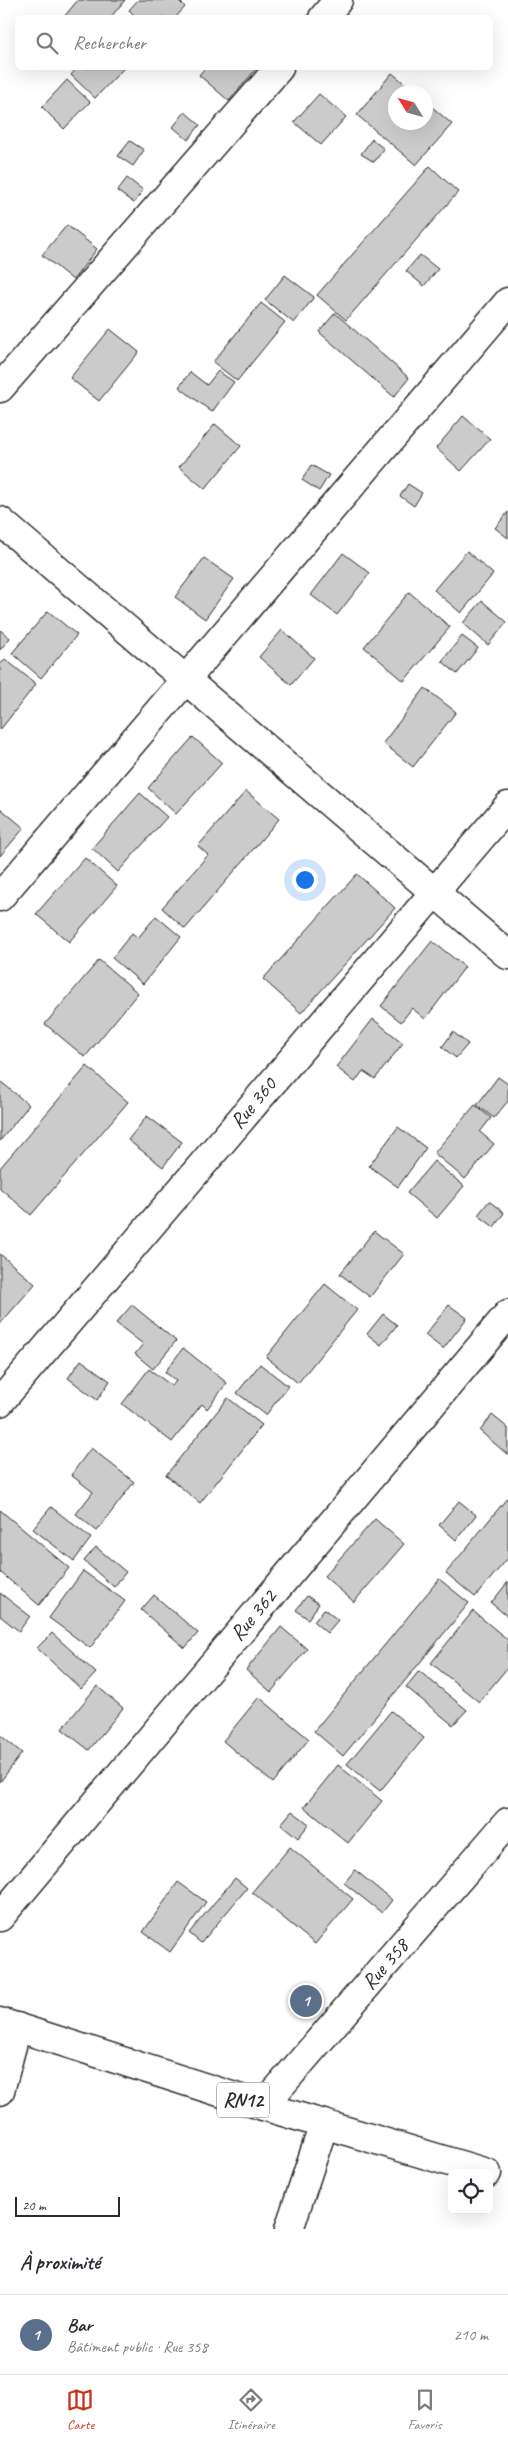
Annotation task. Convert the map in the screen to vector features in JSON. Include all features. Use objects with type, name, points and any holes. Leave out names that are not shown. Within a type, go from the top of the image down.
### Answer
[{"type":"street","points":[[326,15],[338,0]]},
{"type":"street","points":[[0,388],[277,70]]},
{"type":"street","points":[[0,897],[508,302]]},
{"type":"street","points":[[0,521],[508,955]]},
{"type":"street","name":"Rue 360","points":[[0,1402],[433,891],[508,806]]},
{"type":"street","name":"Rue 362","points":[[0,1917],[508,1314]]},
{"type":"street","name":"Rue 358","points":[[263,2106],[508,1822]]},
{"type":"street","points":[[0,2091],[9,2025]]},
{"type":"street","name":"RN12","points":[[9,2025],[263,2106],[475,2169]]},
{"type":"street","points":[[289,2229],[324,2124]]},
{"type":"street","name":"RN12","points":[[493,2174],[508,2179]]},
{"type":"building","points":[[78,0],[125,0],[112,15],[66,15]]},
{"type":"building","points":[[138,0],[178,0],[185,7],[178,15],[134,15],[129,10]]},
{"type":"building","points":[[75,70],[122,70],[95,98],[71,75]]},
{"type":"building","points":[[203,70],[255,70],[229,101],[199,75]]},
{"type":"building","points":[[392,73],[407,85],[388,85],[388,130],[433,130],[433,108],[452,124],[416,165],[357,115]]},
{"type":"building","points":[[67,80],[90,102],[64,129],[42,107]]},
{"type":"building","points":[[319,94],[346,117],[321,145],[294,122]]},
{"type":"building","points":[[185,112],[200,125],[188,140],[173,127]]},
{"type":"building","points":[[372,139],[384,149],[374,162],[361,154]]},
{"type":"building","points":[[130,141],[144,150],[133,166],[118,156]]},
{"type":"building","points":[[430,166],[458,192],[346,320],[317,295]]},
{"type":"building","points":[[127,178],[143,190],[134,203],[117,191]]},
{"type":"building","points":[[67,225],[97,249],[73,280],[42,255]]},
{"type":"building","points":[[420,255],[438,269],[424,286],[406,271]]},
{"type":"building","points":[[285,275],[314,297],[294,323],[265,300]]},
{"type":"building","points":[[261,303],[285,322],[237,381],[213,362]]},
{"type":"building","points":[[335,313],[409,378],[394,397],[319,332]]},
{"type":"building","points":[[110,329],[139,352],[99,401],[70,378]]},
{"type":"building","points":[[218,371],[234,382],[212,412],[179,387],[190,372],[207,385]]},
{"type":"building","points":[[463,416],[490,439],[461,471],[436,448]]},
{"type":"building","points":[[215,424],[241,446],[205,489],[179,467]]},
{"type":"building","points":[[311,465],[329,475],[319,491],[302,480]]},
{"type":"building","points":[[408,484],[422,493],[414,506],[400,496]]},
{"type":"building","points":[[508,512],[508,538],[495,528]]},
{"type":"building","points":[[467,551],[493,574],[461,613],[434,590]]},
{"type":"building","points":[[343,553],[370,573],[337,615],[311,595]]},
{"type":"building","points":[[204,558],[234,579],[205,619],[175,597]]},
{"type":"building","points":[[409,592],[450,627],[404,681],[364,647]]},
{"type":"building","points":[[482,601],[507,622],[488,645],[463,623]]},
{"type":"building","points":[[48,611],[77,635],[41,678],[12,653]]},
{"type":"building","points":[[0,630],[10,638],[0,650]]},
{"type":"building","points":[[282,630],[314,658],[291,685],[259,657]]},
{"type":"building","points":[[462,636],[478,648],[457,674],[442,661]]},
{"type":"building","points":[[5,659],[36,684],[0,730],[0,665]]},
{"type":"building","points":[[425,688],[456,712],[413,767],[383,743]]},
{"type":"building","points":[[193,737],[222,763],[176,814],[148,788]]},
{"type":"building","points":[[246,791],[279,819],[185,929],[162,908],[208,855],[198,846]]},
{"type":"building","points":[[140,793],[167,817],[118,872],[92,848]]},
{"type":"building","points":[[0,808],[24,828],[0,856]]},
{"type":"building","points":[[85,858],[117,886],[69,942],[36,914]]},
{"type":"building","points":[[357,874],[395,908],[301,1013],[263,979]]},
{"type":"building","points":[[156,916],[181,937],[143,984],[112,958],[132,933],[138,938]]},
{"type":"building","points":[[432,941],[465,967],[425,1019],[412,1008],[401,1022],[381,1006]]},
{"type":"building","points":[[99,960],[138,993],[85,1057],[45,1024]]},
{"type":"building","points":[[373,1019],[403,1043],[375,1079],[363,1071],[355,1082],[336,1067]]},
{"type":"building","points":[[453,1032],[468,1044],[456,1058],[442,1047]]},
{"type":"building","points":[[87,1066],[128,1102],[31,1215],[0,1188],[0,1168]]},
{"type":"building","points":[[498,1077],[508,1084],[508,1101],[494,1118],[477,1105]]},
{"type":"building","points":[[0,1081],[29,1105],[0,1141]]},
{"type":"building","points":[[475,1105],[491,1118],[480,1132],[494,1144],[465,1179],[434,1153]]},
{"type":"building","points":[[147,1116],[182,1142],[163,1167],[128,1140]]},
{"type":"building","points":[[398,1127],[426,1148],[398,1187],[369,1166]]},
{"type":"building","points":[[434,1161],[464,1186],[437,1218],[407,1193]]},
{"type":"building","points":[[489,1201],[504,1213],[494,1227],[478,1215]]},
{"type":"building","points":[[374,1231],[404,1254],[370,1297],[340,1274]]},
{"type":"building","points":[[0,1254],[35,1284],[0,1324]]},
{"type":"building","points":[[325,1284],[357,1310],[298,1383],[266,1357]]},
{"type":"building","points":[[132,1305],[176,1341],[153,1369],[135,1354],[143,1344],[116,1323]]},
{"type":"building","points":[[449,1305],[467,1318],[443,1349],[425,1335]]},
{"type":"building","points":[[383,1314],[397,1325],[381,1345],[367,1334]]},
{"type":"building","points":[[183,1348],[227,1383],[207,1409],[202,1404],[172,1442],[122,1404],[149,1369],[172,1386],[176,1381],[165,1372]]},
{"type":"building","points":[[81,1360],[110,1381],[97,1400],[68,1378]]},
{"type":"building","points":[[260,1364],[288,1386],[266,1415],[237,1393]]},
{"type":"building","points":[[228,1398],[262,1425],[200,1503],[166,1475]]},
{"type":"building","points":[[492,1415],[508,1428],[508,1455],[480,1431]]},
{"type":"building","points":[[91,1448],[134,1482],[97,1531],[76,1514],[93,1492],[71,1475]]},
{"type":"building","points":[[508,1497],[508,1558],[475,1597],[446,1573]]},
{"type":"building","points":[[459,1501],[476,1515],[456,1540],[439,1525]]},
{"type":"building","points":[[51,1507],[91,1538],[74,1561],[33,1529]]},
{"type":"building","points":[[0,1510],[69,1568],[39,1605],[0,1572]]},
{"type":"building","points":[[375,1519],[404,1544],[354,1602],[324,1576]]},
{"type":"building","points":[[96,1547],[126,1572],[114,1587],[84,1561]]},
{"type":"building","points":[[83,1571],[125,1601],[90,1648],[49,1618]]},
{"type":"building","points":[[439,1579],[469,1603],[343,1756],[314,1731]]},
{"type":"building","points":[[508,1582],[508,1617],[491,1603]]},
{"type":"building","points":[[0,1593],[30,1616],[19,1631],[0,1616]]},
{"type":"building","points":[[154,1595],[198,1633],[185,1648],[141,1610]]},
{"type":"building","points":[[307,1596],[319,1604],[308,1619],[296,1610]]},
{"type":"building","points":[[324,1609],[338,1620],[327,1633],[314,1622]]},
{"type":"building","points":[[473,1611],[508,1640],[508,1667],[479,1702],[431,1663]]},
{"type":"building","points":[[281,1627],[307,1649],[271,1692],[246,1670]]},
{"type":"building","points":[[52,1633],[96,1673],[81,1689],[37,1648]]},
{"type":"building","points":[[419,1671],[467,1710],[453,1725],[406,1687]]},
{"type":"building","points":[[97,1686],[123,1708],[89,1750],[62,1729]]},
{"type":"building","points":[[259,1697],[309,1739],[273,1783],[223,1741]]},
{"type":"building","points":[[391,1711],[424,1738],[380,1791],[347,1764]]},
{"type":"building","points":[[0,1735],[22,1753],[0,1782]]},
{"type":"building","points":[[338,1765],[382,1801],[348,1843],[304,1807]]},
{"type":"building","points":[[292,1811],[309,1824],[298,1838],[281,1824]]},
{"type":"building","points":[[290,1847],[353,1899],[315,1944],[252,1892]]},
{"type":"building","points":[[355,1870],[392,1900],[382,1913],[344,1883]]},
{"type":"building","points":[[235,1878],[247,1888],[201,1943],[189,1933]]},
{"type":"building","points":[[178,1882],[206,1902],[170,1952],[143,1932]]},
{"type":"place","name":"Bar","points":[[306,2001]]}]
